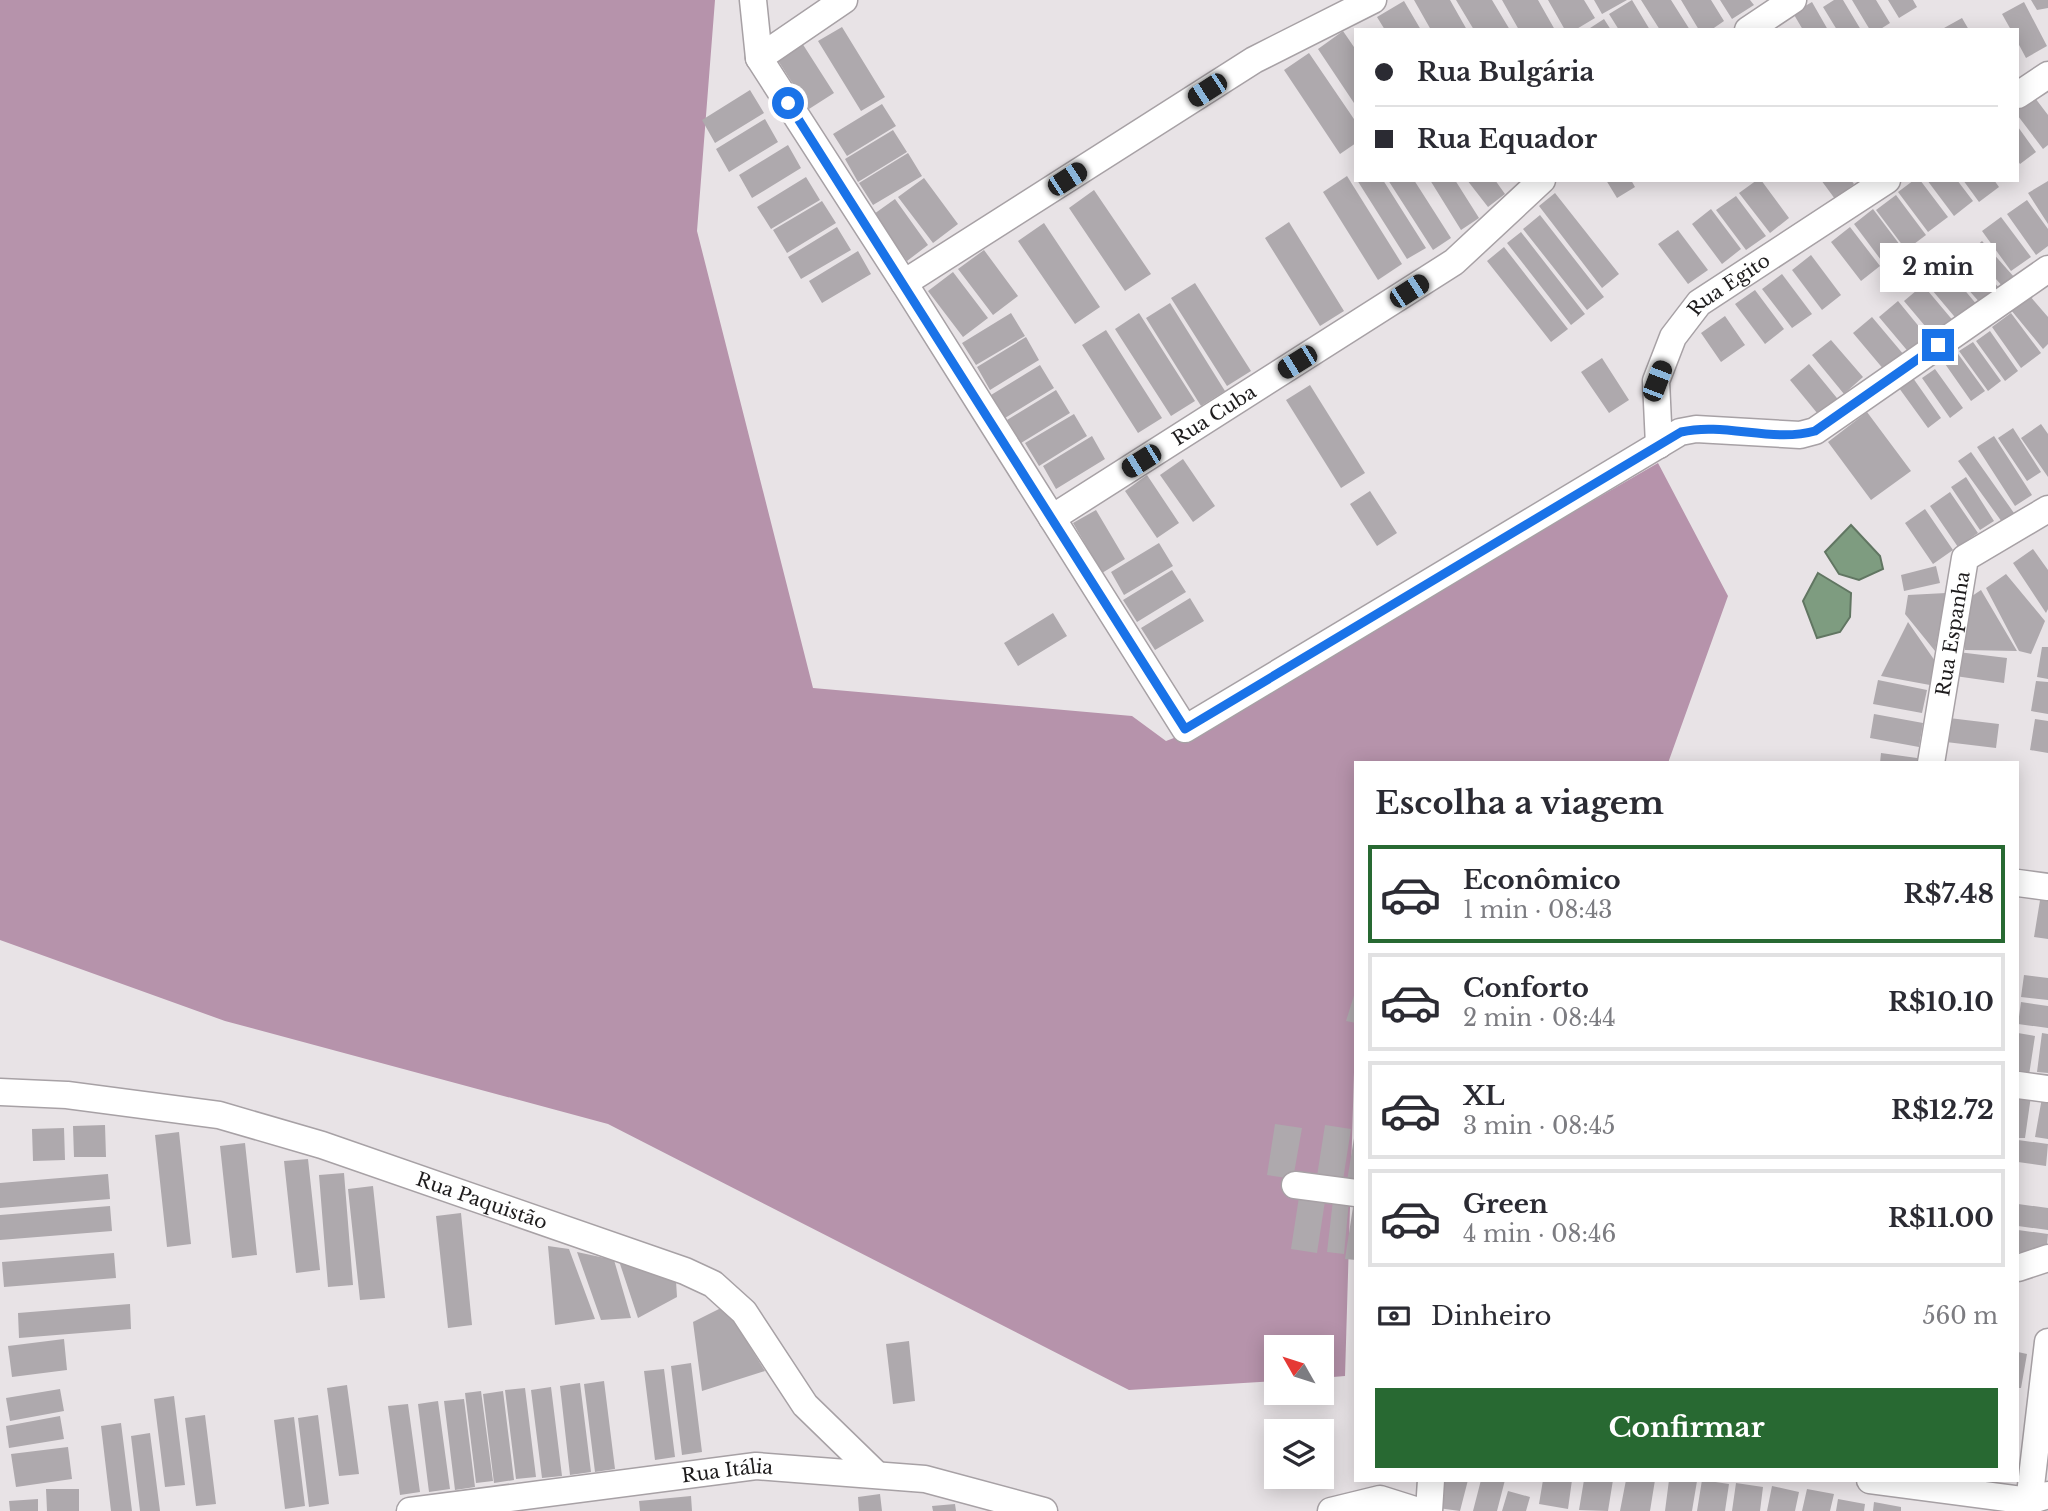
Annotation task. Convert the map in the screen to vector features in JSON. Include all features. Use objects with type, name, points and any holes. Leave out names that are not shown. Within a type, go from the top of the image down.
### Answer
[{"type":"street","points":[[753,0],[759,58],[1185,729],[1681,432],[1696,429],[1800,435],[1815,431],[2048,269]]},
{"type":"street","points":[[759,58],[845,0]]},
{"type":"street","points":[[904,283],[1254,60],[1373,0]]},
{"type":"street","points":[[1751,28],[1793,0]]},
{"type":"street","points":[[2019,94],[2048,75]]},
{"type":"street","name":"Rua Cuba","points":[[1052,518],[1454,262],[1540,182]]},
{"type":"street","name":"Rua Egito","points":[[1659,445],[1657,381],[1673,337],[1699,303],[1884,182]]},
{"type":"street","name":"Rua Espanha","points":[[1931,761],[1965,558],[2048,509]]},
{"type":"street","points":[[2019,883],[2048,887]]},
{"type":"street","points":[[2019,1085],[2048,1090]]},
{"type":"street","name":"Rua Paquistão","points":[[0,1092],[66,1095],[219,1115],[322,1145],[685,1270],[713,1284],[744,1312],[805,1405],[876,1474]]},
{"type":"street","points":[[1295,1185],[1354,1193]]},
{"type":"street","points":[[2019,1268],[2048,1258]]},
{"type":"street","points":[[1885,1482],[2035,1502],[2048,1342]]},
{"type":"street","name":"Rua Itália","points":[[410,1511],[757,1466],[925,1479],[1044,1511]]},
{"type":"street","points":[[1429,1511],[1431,1482]]},
{"type":"street","points":[[1331,1511],[1380,1499],[1418,1511]]},
{"type":"shaded area","points":[[0,0],[715,0],[697,231],[813,688],[1132,716],[1166,741],[1200,728],[1658,463],[1728,596],[1669,761],[1354,761],[1354,1072],[1345,1376],[1334,1377],[1334,1335],[1264,1335],[1264,1382],[1129,1390],[608,1124],[225,1021],[0,940]]},
{"type":"shaded area","points":[[1851,525],[1880,556],[1883,569],[1859,580],[1839,574],[1825,552]]},
{"type":"shaded area","points":[[1818,573],[1851,593],[1850,617],[1840,632],[1817,638],[1803,601]]},
{"type":"building","points":[[1414,0],[1450,0],[1466,28],[1430,28]]},
{"type":"building","points":[[1456,0],[1492,0],[1509,28],[1473,28]]},
{"type":"building","points":[[1502,0],[1538,0],[1554,28],[1518,28]]},
{"type":"building","points":[[1548,0],[1584,0],[1595,18],[1578,28],[1564,28]]},
{"type":"building","points":[[1594,0],[1627,0],[1602,14]]},
{"type":"building","points":[[1632,0],[1649,28],[1618,28],[1609,14]]},
{"type":"building","points":[[1641,0],[1671,0],[1689,28],[1659,28]]},
{"type":"building","points":[[1681,0],[1711,0],[1724,21],[1714,28],[1698,28]]},
{"type":"building","points":[[1720,0],[1750,0],[1754,5],[1732,19]]},
{"type":"building","points":[[1834,0],[1843,0],[1860,28],[1836,28],[1823,7]]},
{"type":"building","points":[[1852,0],[1876,0],[1890,23],[1882,28],[1869,28]]},
{"type":"building","points":[[1888,0],[1913,0],[1917,7],[1899,18]]},
{"type":"building","points":[[2031,0],[2048,0],[2048,8],[2037,10]]},
{"type":"building","points":[[1404,1],[1420,28],[1384,28],[1377,17]]},
{"type":"building","points":[[1812,2],[1827,28],[1802,28],[1793,13]]},
{"type":"building","points":[[2024,2],[2047,46],[2026,58],[2019,45],[2019,28],[2010,28],[2002,14]]},
{"type":"building","points":[[1962,18],[1968,28],[1944,28]]},
{"type":"building","points":[[1604,19],[1610,28],[1590,28]]},
{"type":"building","points":[[842,27],[885,97],[861,111],[818,41]]},
{"type":"building","points":[[1343,31],[1354,47],[1354,103],[1318,49]]},
{"type":"building","points":[[802,43],[834,93],[809,109],[777,59]]},
{"type":"building","points":[[1309,53],[1354,119],[1354,144],[1340,154],[1284,70]]},
{"type":"building","points":[[750,90],[764,113],[715,143],[702,120]]},
{"type":"building","points":[[2032,94],[2048,115],[2048,145],[2043,149],[2019,117],[2019,104]]},
{"type":"building","points":[[882,104],[896,126],[847,156],[833,134]]},
{"type":"building","points":[[765,119],[778,142],[729,172],[716,149]]},
{"type":"building","points":[[2019,128],[2036,152],[2019,162]]},
{"type":"building","points":[[893,130],[907,152],[858,182],[845,159]]},
{"type":"building","points":[[788,145],[801,168],[752,198],[739,175]]},
{"type":"building","points":[[908,153],[922,176],[873,205],[859,183]]},
{"type":"building","points":[[1347,176],[1402,264],[1378,280],[1323,192]]},
{"type":"building","points":[[806,177],[820,200],[771,229],[757,207]]},
{"type":"building","points":[[924,178],[958,224],[933,243],[898,197]]},
{"type":"building","points":[[2048,181],[2048,224],[2028,193]]},
{"type":"building","points":[[1358,182],[1384,182],[1426,248],[1407,259]]},
{"type":"building","points":[[1389,182],[1415,182],[1451,238],[1433,250]]},
{"type":"building","points":[[1431,182],[1456,182],[1479,218],[1461,230]]},
{"type":"building","points":[[1469,182],[1496,182],[1505,194],[1488,207]]},
{"type":"building","points":[[1607,182],[1632,182],[1635,187],[1617,198]]},
{"type":"building","points":[[1754,182],[1762,182],[1789,218],[1770,233],[1739,193]]},
{"type":"building","points":[[1822,182],[1852,182],[1854,184],[1835,199]]},
{"type":"building","points":[[1911,182],[1922,182],[1948,217],[1928,232],[1898,192]]},
{"type":"building","points":[[1928,182],[1959,182],[1973,201],[1954,216]]},
{"type":"building","points":[[1964,182],[1995,182],[1999,187],[1979,202]]},
{"type":"building","points":[[1094,190],[1151,274],[1125,291],[1069,208]]},
{"type":"building","points":[[1555,193],[1619,274],[1602,288],[1539,206]]},
{"type":"building","points":[[1896,195],[1926,235],[1906,250],[1876,210]]},
{"type":"building","points":[[1736,196],[1766,236],[1746,250],[1716,210]]},
{"type":"building","points":[[895,199],[928,245],[907,261],[874,214]]},
{"type":"building","points":[[2027,200],[2048,229],[2048,246],[2036,255],[2007,214]]},
{"type":"building","points":[[822,201],[836,223],[787,253],[773,230]]},
{"type":"building","points":[[1711,209],[1741,249],[1722,264],[1692,224]]},
{"type":"building","points":[[1873,209],[1903,249],[1884,264],[1854,224]]},
{"type":"building","points":[[1540,215],[1604,297],[1587,310],[1523,229]]},
{"type":"building","points":[[2001,217],[2031,257],[2011,271],[1982,231]]},
{"type":"building","points":[[1289,222],[1344,311],[1320,326],[1265,238]]},
{"type":"building","points":[[1044,223],[1100,307],[1075,324],[1018,241]]},
{"type":"building","points":[[837,227],[851,250],[801,279],[788,257]]},
{"type":"building","points":[[1850,227],[1880,266],[1861,281],[1831,242]]},
{"type":"building","points":[[1678,230],[1708,270],[1688,284],[1658,244]]},
{"type":"building","points":[[1521,232],[1585,314],[1571,325],[1507,243]]},
{"type":"building","points":[[1982,241],[2015,278],[2004,288],[1971,251]]},
{"type":"building","points":[[1504,247],[1568,329],[1551,342],[1487,261]]},
{"type":"building","points":[[984,250],[1018,296],[993,315],[958,269]]},
{"type":"building","points":[[858,251],[871,274],[822,303],[809,281]]},
{"type":"building","points":[[1967,251],[2000,289],[1982,305],[1949,268]]},
{"type":"building","points":[[1811,255],[1841,295],[1822,310],[1792,270]]},
{"type":"building","points":[[1946,268],[1978,306],[1959,322],[1927,284]]},
{"type":"building","points":[[953,272],[988,318],[963,337],[928,291]]},
{"type":"building","points":[[1782,274],[1812,314],[1792,328],[1762,289]]},
{"type":"building","points":[[1195,283],[1251,371],[1227,386],[1171,298]]},
{"type":"building","points":[[1923,285],[1955,323],[1936,339],[1904,301]]},
{"type":"building","points":[[1755,290],[1784,329],[1765,344],[1735,304]]},
{"type":"building","points":[[2029,295],[2048,317],[2048,344],[2043,349],[2011,310]]},
{"type":"building","points":[[1898,301],[1930,340],[1911,355],[1879,317]]},
{"type":"building","points":[[1170,303],[1225,391],[1201,406],[1146,318]]},
{"type":"building","points":[[1011,313],[1025,336],[976,365],[962,343]]},
{"type":"building","points":[[1139,313],[1195,401],[1171,416],[1115,329]]},
{"type":"building","points":[[2011,313],[2041,353],[2021,368],[1992,327]]},
{"type":"building","points":[[1725,316],[1745,345],[1721,362],[1701,333]]},
{"type":"building","points":[[1872,317],[1904,355],[1885,371],[1853,333]]},
{"type":"building","points":[[1106,330],[1162,418],[1138,433],[1082,345]]},
{"type":"building","points":[[1990,331],[2018,371],[2005,381],[1976,341]]},
{"type":"building","points":[[1026,337],[1039,360],[990,390],[977,367]]},
{"type":"building","points":[[1831,340],[1863,377],[1844,394],[1812,355]]},
{"type":"building","points":[[1973,342],[2001,381],[1988,391],[1959,351]]},
{"type":"building","points":[[1956,351],[1985,391],[1971,401],[1943,361]]},
{"type":"building","points":[[1602,358],[1629,400],[1609,413],[1581,372]]},
{"type":"building","points":[[1809,364],[1841,403],[1822,419],[1790,380]]},
{"type":"building","points":[[1040,365],[1054,388],[1005,418],[991,395]]},
{"type":"building","points":[[1935,369],[1963,408],[1950,418],[1922,378]]},
{"type":"building","points":[[1913,378],[1941,418],[1928,428],[1899,388]]},
{"type":"building","points":[[1310,385],[1365,473],[1341,488],[1286,400]]},
{"type":"building","points":[[1056,390],[1070,413],[1021,443],[1007,420]]},
{"type":"building","points":[[1867,412],[1911,471],[1871,500],[1828,442]]},
{"type":"building","points":[[1074,414],[1087,436],[1039,466],[1025,443]]},
{"type":"building","points":[[2041,424],[2048,434],[2048,477],[2021,438]]},
{"type":"building","points":[[2013,428],[2041,472],[2027,481],[1998,438]]},
{"type":"building","points":[[1092,436],[1105,459],[1056,489],[1043,466]]},
{"type":"building","points":[[1994,436],[2032,495],[2015,506],[1977,447]]},
{"type":"building","points":[[1971,452],[2014,513],[2002,522],[1958,461]]},
{"type":"building","points":[[1183,459],[1215,506],[1193,522],[1160,475]]},
{"type":"building","points":[[1147,475],[1179,523],[1157,538],[1125,491]]},
{"type":"building","points":[[1966,477],[1994,521],[1980,530],[1951,487]]},
{"type":"building","points":[[1370,491],[1397,533],[1377,546],[1350,504]]},
{"type":"building","points":[[1950,492],[1978,533],[1958,547],[1930,506]]},
{"type":"building","points":[[1925,509],[1953,550],[1933,564],[1905,523]]},
{"type":"building","points":[[1096,510],[1125,559],[1102,573],[1073,523]]},
{"type":"building","points":[[1159,543],[1173,566],[1124,595],[1111,572]]},
{"type":"building","points":[[2033,549],[2048,570],[2046,613],[2013,563]]},
{"type":"building","points":[[1936,566],[1940,583],[1904,591],[1901,575]]},
{"type":"building","points":[[1172,570],[1186,592],[1137,622],[1123,600]]},
{"type":"building","points":[[2006,574],[2045,621],[2031,654],[2019,651],[1986,588]]},
{"type":"building","points":[[1981,590],[2017,651],[1965,650],[1960,604]]},
{"type":"building","points":[[1946,593],[1935,651],[1905,614],[1908,595]]},
{"type":"building","points":[[1190,598],[1204,621],[1155,650],[1141,628]]},
{"type":"building","points":[[1053,613],[1067,636],[1018,666],[1004,643]]},
{"type":"building","points":[[1908,622],[1935,661],[1930,685],[1881,676]]},
{"type":"building","points":[[2042,647],[2048,647],[2048,679],[2037,677]]},
{"type":"building","points":[[1958,652],[2007,658],[2004,683],[1955,676]]},
{"type":"building","points":[[1878,680],[1927,690],[1922,713],[1873,704]]},
{"type":"building","points":[[2036,681],[2048,682],[2048,714],[2031,711]]},
{"type":"building","points":[[1874,714],[1923,723],[1919,747],[1870,738]]},
{"type":"building","points":[[1949,718],[1999,724],[1996,748],[1946,742]]},
{"type":"building","points":[[2035,719],[2048,721],[2048,753],[2030,750]]},
{"type":"building","points":[[1881,753],[1917,758],[1917,761],[1880,761]]},
{"type":"building","points":[[2041,894],[2048,895],[2048,939],[2034,937]]},
{"type":"building","points":[[2024,975],[2048,978],[2048,1000],[2021,997]]},
{"type":"building","points":[[1354,995],[1354,1023],[1346,1021]]},
{"type":"building","points":[[2021,1002],[2048,1006],[2048,1028],[2019,1024]]},
{"type":"building","points":[[2019,1033],[2035,1036],[2029,1075],[2019,1073]]},
{"type":"building","points":[[2042,1033],[2048,1034],[2048,1073],[2037,1072]]},
{"type":"building","points":[[2043,1092],[2048,1093],[2048,1139],[2035,1137]]},
{"type":"building","points":[[2019,1094],[2031,1096],[2025,1138],[2019,1138]]},
{"type":"building","points":[[1275,1124],[1302,1128],[1293,1179],[1267,1175]]},
{"type":"building","points":[[105,1125],[106,1157],[74,1157],[73,1126]]},
{"type":"building","points":[[1325,1125],[1351,1129],[1343,1180],[1317,1176]]},
{"type":"building","points":[[64,1128],[65,1160],[33,1161],[32,1129]]},
{"type":"building","points":[[179,1132],[191,1244],[167,1247],[155,1135]]},
{"type":"building","points":[[1354,1138],[1354,1182],[1347,1181]]},
{"type":"building","points":[[2019,1140],[2048,1144],[2046,1166],[2019,1162]]},
{"type":"building","points":[[245,1143],[257,1255],[232,1258],[220,1146]]},
{"type":"building","points":[[308,1159],[320,1270],[296,1273],[284,1161]]},
{"type":"building","points":[[344,1173],[353,1285],[328,1287],[319,1175]]},
{"type":"building","points":[[108,1174],[110,1199],[0,1208],[0,1183]]},
{"type":"building","points":[[373,1186],[385,1298],[360,1300],[348,1189]]},
{"type":"building","points":[[1299,1197],[1325,1201],[1317,1253],[1291,1249]]},
{"type":"building","points":[[1333,1200],[1349,1201],[1344,1254],[1327,1252]]},
{"type":"building","points":[[2019,1204],[2048,1208],[2048,1230],[2019,1226]]},
{"type":"building","points":[[110,1206],[112,1231],[0,1240],[0,1215]]},
{"type":"building","points":[[1353,1207],[1354,1260],[1345,1259]]},
{"type":"building","points":[[461,1213],[472,1325],[448,1328],[436,1216]]},
{"type":"building","points":[[2019,1230],[2048,1234],[2046,1256],[2019,1252]]},
{"type":"building","points":[[548,1246],[569,1249],[595,1319],[555,1325]]},
{"type":"building","points":[[577,1252],[614,1260],[631,1318],[601,1320]]},
{"type":"building","points":[[114,1253],[116,1278],[4,1287],[2,1262]]},
{"type":"building","points":[[619,1261],[676,1281],[677,1297],[638,1318]]},
{"type":"building","points":[[130,1304],[131,1329],[19,1338],[18,1313]]},
{"type":"building","points":[[725,1306],[765,1371],[702,1391],[693,1322]]},
{"type":"building","points":[[64,1339],[67,1370],[12,1377],[8,1346]]},
{"type":"building","points":[[909,1341],[915,1401],[893,1404],[886,1344]]},
{"type":"building","points":[[2019,1352],[2027,1354],[2019,1388]]},
{"type":"building","points":[[691,1363],[702,1452],[682,1455],[671,1366]]},
{"type":"building","points":[[664,1369],[675,1457],[655,1460],[644,1371]]},
{"type":"building","points":[[604,1381],[615,1469],[595,1472],[584,1384]]},
{"type":"building","points":[[580,1383],[591,1472],[570,1475],[560,1386]]},
{"type":"building","points":[[347,1385],[359,1474],[339,1476],[327,1388]]},
{"type":"building","points":[[551,1387],[562,1476],[542,1478],[531,1390]]},
{"type":"building","points":[[525,1388],[536,1477],[516,1479],[505,1390]]},
{"type":"building","points":[[60,1389],[64,1411],[10,1421],[6,1398]]},
{"type":"building","points":[[481,1391],[493,1481],[476,1483],[465,1393]]},
{"type":"building","points":[[503,1391],[514,1480],[494,1483],[483,1394]]},
{"type":"building","points":[[174,1396],[185,1485],[165,1487],[154,1399]]},
{"type":"building","points":[[464,1399],[475,1487],[455,1490],[444,1401]]},
{"type":"building","points":[[438,1401],[450,1489],[429,1492],[418,1404]]},
{"type":"building","points":[[408,1404],[420,1492],[400,1495],[388,1406]]},
{"type":"building","points":[[205,1415],[216,1504],[196,1506],[185,1418]]},
{"type":"building","points":[[318,1415],[329,1504],[309,1507],[298,1418]]},
{"type":"building","points":[[60,1416],[64,1439],[9,1448],[6,1426]]},
{"type":"building","points":[[294,1417],[305,1506],[285,1509],[274,1420]]},
{"type":"building","points":[[121,1423],[132,1511],[111,1511],[101,1426]]},
{"type":"building","points":[[150,1433],[160,1511],[140,1511],[131,1436]]},
{"type":"building","points":[[68,1447],[72,1479],[16,1487],[11,1454]]},
{"type":"building","points":[[1444,1482],[1467,1482],[1460,1511],[1438,1508]]},
{"type":"building","points":[[1480,1482],[1504,1482],[1497,1511],[1473,1511]]},
{"type":"building","points":[[1543,1482],[1572,1482],[1568,1509],[1539,1504]]},
{"type":"building","points":[[1584,1482],[1613,1482],[1608,1511],[1579,1510]]},
{"type":"building","points":[[1626,1482],[1655,1482],[1650,1511],[1620,1511]]},
{"type":"building","points":[[1669,1482],[1697,1482],[1692,1511],[1665,1511]]},
{"type":"building","points":[[1702,1482],[1729,1484],[1725,1511],[1697,1511]]},
{"type":"building","points":[[1736,1483],[1763,1487],[1760,1511],[1732,1511]]},
{"type":"building","points":[[1772,1486],[1799,1492],[1795,1511],[1767,1511]]},
{"type":"building","points":[[46,1489],[79,1489],[79,1511],[47,1511]]},
{"type":"building","points":[[1807,1489],[1834,1494],[1830,1511],[1802,1511]]},
{"type":"building","points":[[1508,1491],[1530,1497],[1526,1511],[1502,1511]]},
{"type":"building","points":[[880,1494],[882,1511],[859,1511],[858,1497]]},
{"type":"building","points":[[691,1496],[692,1511],[640,1511],[639,1501]]},
{"type":"building","points":[[38,1499],[38,1511],[10,1511],[9,1501]]},
{"type":"building","points":[[1838,1499],[1865,1504],[1864,1511],[1836,1511]]},
{"type":"building","points":[[1874,1502],[1901,1507],[1901,1511],[1873,1511]]},
{"type":"building","points":[[955,1504],[956,1511],[933,1511],[932,1506]]},
{"type":"route","points":[[788,103],[1185,729],[1681,432],[1713,429],[1800,435],[1815,431],[1938,345]]}]
